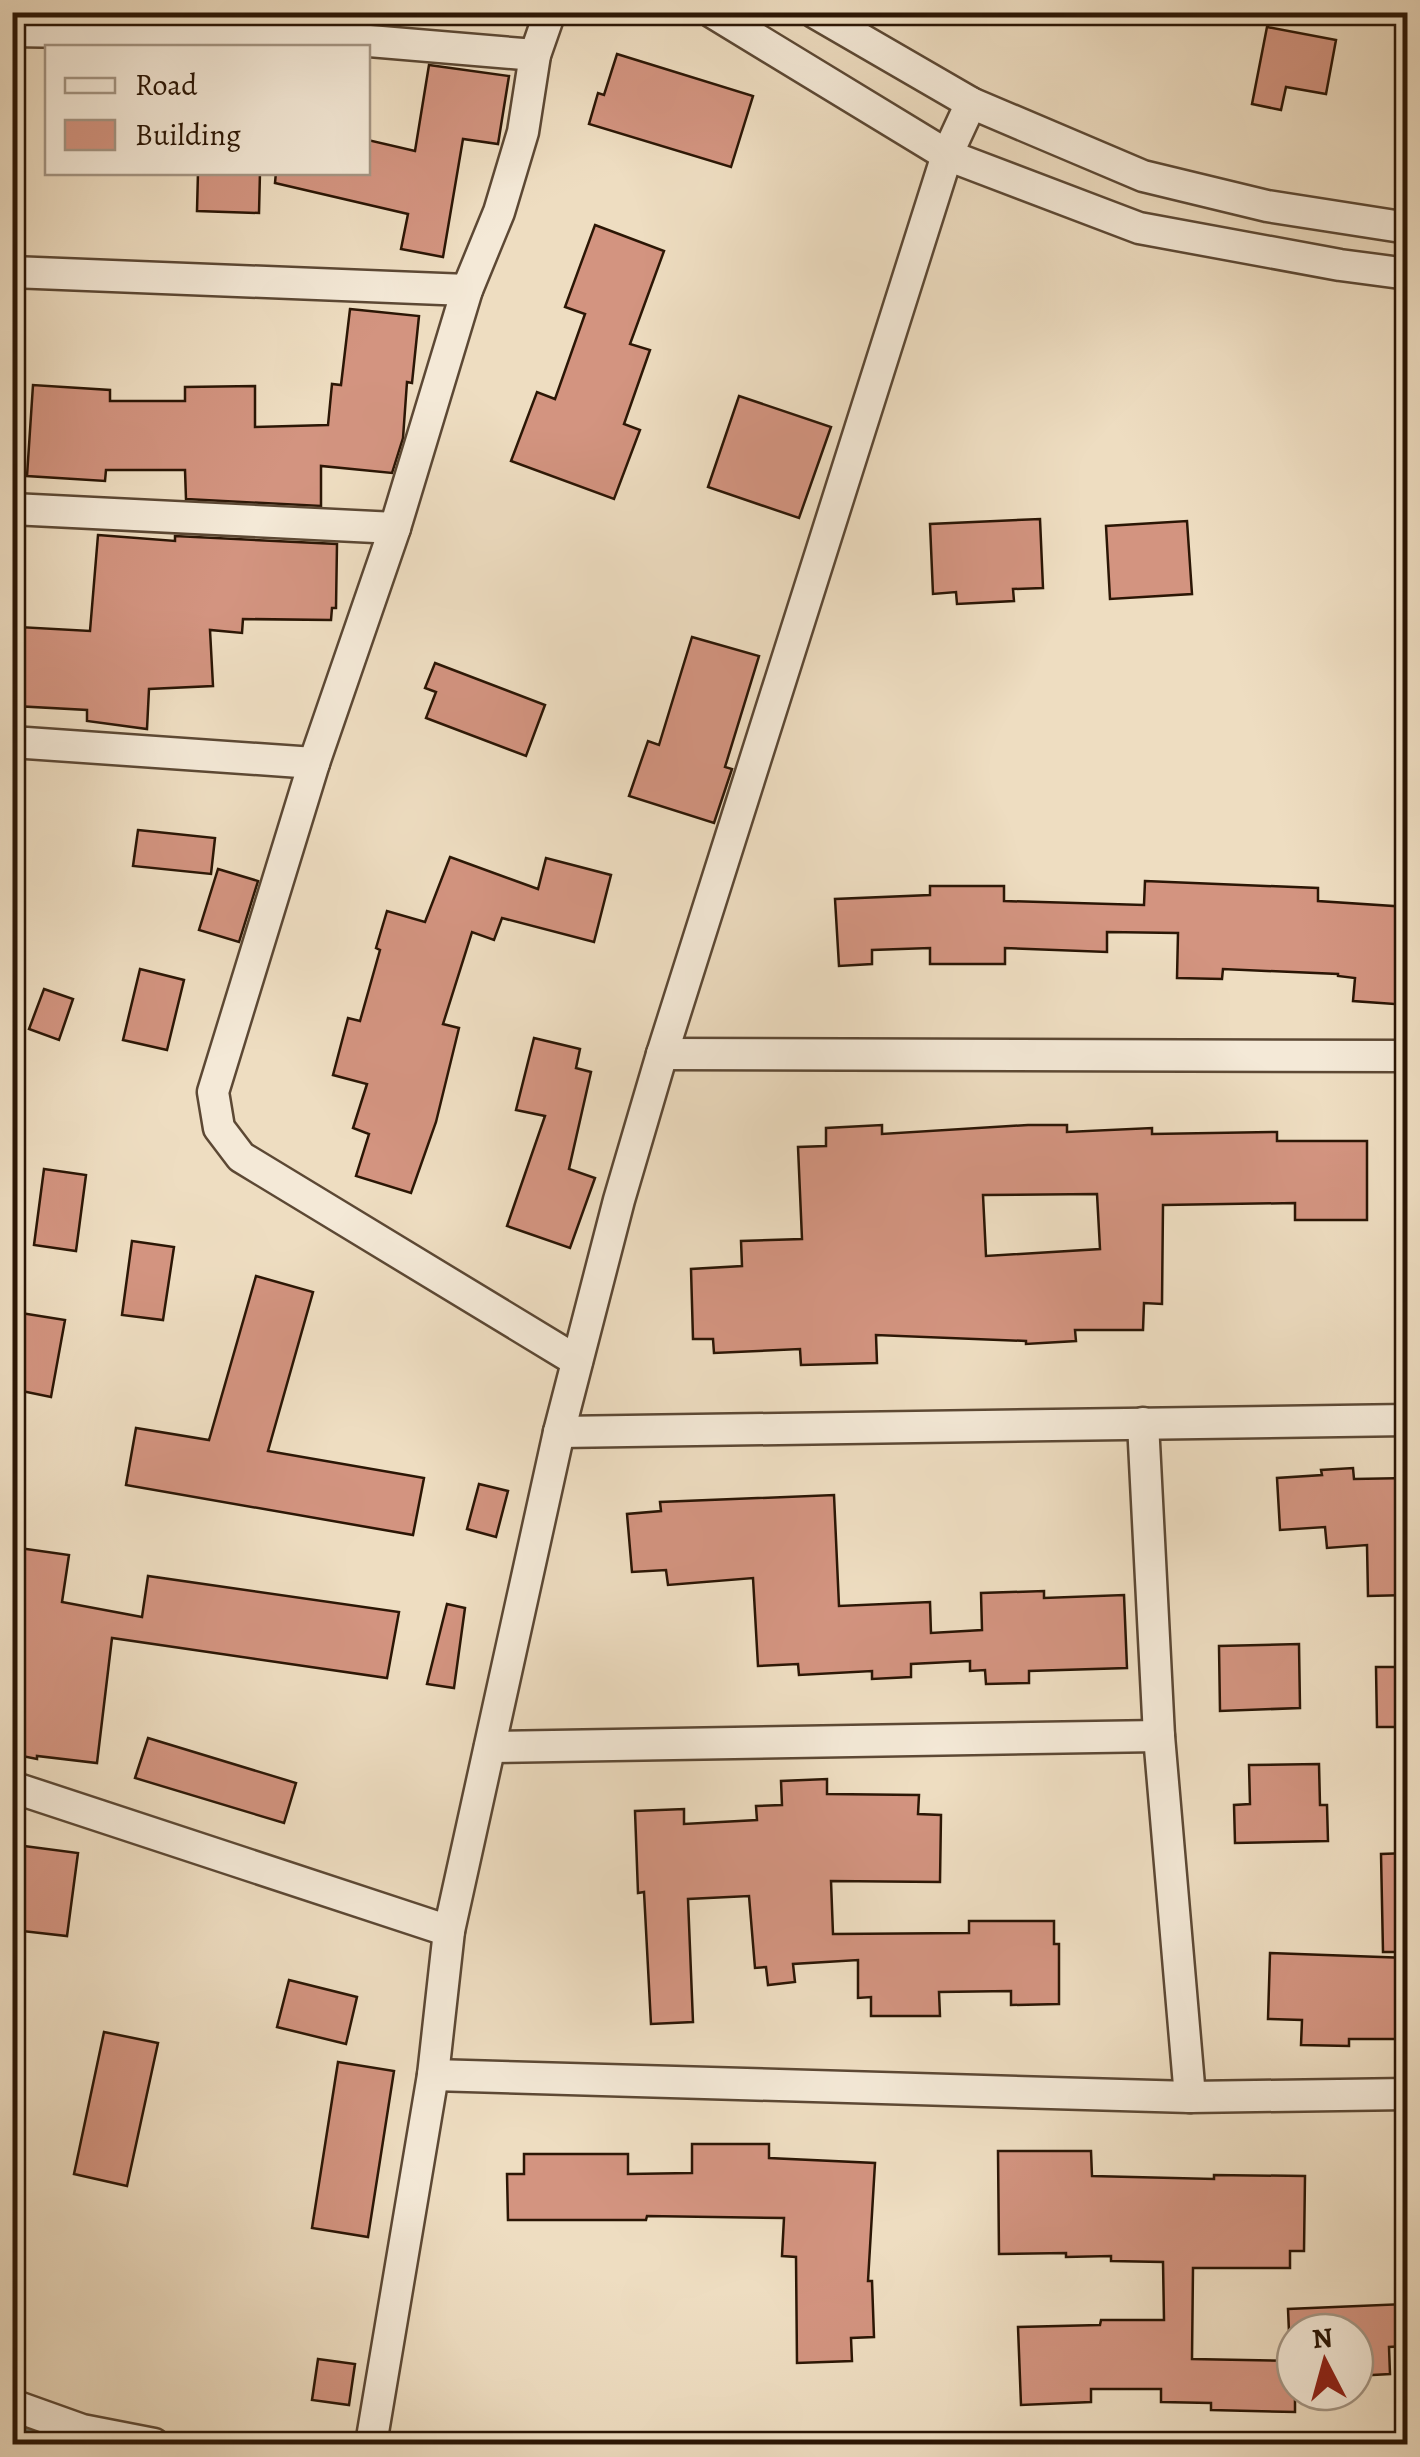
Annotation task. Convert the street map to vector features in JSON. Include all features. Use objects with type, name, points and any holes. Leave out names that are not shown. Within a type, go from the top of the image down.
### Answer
[{"type":"street","points":[[550,12],[536,55],[524,132],[499,212],[466,290],[395,528],[314,763],[213,1092],[219,1128],[241,1157],[578,1361]]},
{"type":"street","points":[[712,12],[946,155],[1140,228],[1408,274]]},
{"type":"street","points":[[814,12],[971,103],[1143,176],[1268,206],[1408,228]]},
{"type":"street","points":[[12,31],[310,36],[536,55]]},
{"type":"street","points":[[371,2444],[433,2075],[448,1931],[558,1432],[662,1054],[946,155],[971,103]]},
{"type":"street","points":[[12,272],[466,290]]},
{"type":"street","points":[[12,509],[395,528]]},
{"type":"street","points":[[12,742],[314,763]]},
{"type":"street","points":[[662,1054],[1408,1056]]},
{"type":"street","points":[[558,1432],[1408,1420]]},
{"type":"street","points":[[1143,1423],[1158,1736],[1190,2097]]},
{"type":"street","points":[[490,1747],[1158,1736]]},
{"type":"street","points":[[12,1787],[448,1931]]},
{"type":"street","points":[[433,2075],[1190,2097],[1408,2094]]},
{"type":"street","points":[[12,2406],[82,2430],[154,2444]]},
{"type":"building","points":[[1267,27],[1336,40],[1326,94],[1286,87],[1281,110],[1252,104]]},
{"type":"building","points":[[617,54],[753,96],[731,167],[589,124],[598,93],[604,95]]},
{"type":"building","points":[[429,65],[509,76],[498,144],[463,139],[443,257],[401,249],[408,214],[275,183],[276,175],[370,175],[370,140],[415,151]]},
{"type":"building","points":[[198,175],[260,175],[259,213],[197,211]]},
{"type":"building","points":[[595,225],[664,251],[630,344],[650,350],[624,424],[640,430],[614,499],[511,461],[537,392],[555,399],[585,314],[565,307]]},
{"type":"building","points":[[350,309],[419,316],[412,383],[407,382],[403,438],[392,473],[321,466],[321,506],[186,499],[185,470],[106,470],[105,481],[27,476],[33,385],[110,390],[110,401],[185,401],[185,387],[255,386],[255,427],[328,425],[332,384],[341,385]]},
{"type":"building","points":[[739,396],[831,427],[799,518],[708,487]]},
{"type":"building","points":[[1040,519],[1043,588],[1013,589],[1014,601],[957,604],[956,592],[933,594],[930,524]]},
{"type":"building","points":[[1187,521],[1192,594],[1110,599],[1106,526]]},
{"type":"building","points":[[98,535],[175,541],[175,536],[337,544],[336,608],[332,608],[331,620],[243,619],[242,633],[210,630],[213,686],[149,689],[147,729],[87,721],[87,710],[15,706],[19,627],[90,631]]},
{"type":"building","points":[[692,637],[759,656],[725,767],[732,769],[714,823],[629,796],[648,741],[659,745]]},
{"type":"building","points":[[435,663],[545,705],[526,756],[426,718],[436,692],[425,688]]},
{"type":"building","points":[[138,830],[215,838],[211,874],[133,866]]},
{"type":"building","points":[[450,857],[538,889],[546,858],[611,875],[594,942],[502,918],[494,940],[472,932],[443,1024],[459,1028],[436,1122],[411,1193],[356,1176],[369,1134],[353,1128],[367,1084],[333,1075],[348,1018],[360,1021],[387,911],[425,922]]},
{"type":"building","points":[[218,869],[258,881],[239,942],[199,930]]},
{"type":"building","points":[[1145,881],[1318,888],[1318,901],[1408,907],[1408,1005],[1353,1001],[1355,978],[1338,974],[1223,969],[1222,979],[1177,978],[1178,933],[1107,932],[1107,952],[1005,948],[1005,964],[930,964],[930,948],[872,950],[872,964],[839,966],[835,899],[930,895],[930,886],[1004,886],[1004,901],[1144,905]]},
{"type":"building","points":[[140,969],[184,980],[167,1050],[123,1040]]},
{"type":"building","points":[[44,989],[73,999],[59,1040],[29,1029]]},
{"type":"building","points":[[534,1038],[580,1049],[576,1068],[591,1072],[569,1169],[595,1178],[570,1248],[507,1226],[545,1116],[516,1110]]},
{"type":"building","points":[[882,1125],[882,1134],[1067,1125],[1067,1132],[1152,1128],[1152,1134],[1277,1132],[1277,1141],[1367,1141],[1367,1220],[1295,1220],[1295,1203],[1163,1205],[1162,1304],[1144,1303],[1143,1330],[1075,1330],[1076,1341],[1026,1344],[876,1335],[877,1363],[801,1365],[800,1349],[714,1353],[713,1339],[693,1339],[691,1269],[742,1266],[741,1241],[802,1239],[798,1147],[826,1146],[826,1128]],"holes":[[[1097,1194],[1100,1249],[986,1256],[983,1195]]]},
{"type":"building","points":[[44,1169],[86,1175],[76,1251],[34,1245]]},
{"type":"building","points":[[132,1241],[174,1247],[163,1320],[122,1315]]},
{"type":"building","points":[[256,1276],[313,1292],[268,1451],[424,1478],[413,1535],[126,1485],[136,1428],[209,1440]]},
{"type":"building","points":[[21,1313],[65,1320],[51,1397],[12,1389]]},
{"type":"building","points":[[1353,1468],[1354,1479],[1408,1478],[1408,1595],[1368,1596],[1367,1545],[1327,1548],[1325,1527],[1280,1530],[1277,1478]]},
{"type":"building","points":[[479,1484],[508,1491],[496,1537],[467,1529]]},
{"type":"building","points":[[834,1495],[839,1606],[930,1602],[931,1633],[982,1630],[981,1593],[1044,1591],[1044,1598],[1124,1595],[1127,1668],[1029,1671],[1029,1683],[986,1684],[985,1670],[970,1671],[970,1661],[911,1664],[911,1677],[872,1679],[872,1671],[799,1675],[798,1664],[758,1666],[753,1578],[668,1585],[666,1570],[632,1572],[627,1514],[661,1511],[660,1502]]},
{"type":"building","points":[[12,1547],[69,1555],[62,1602],[142,1617],[148,1576],[399,1612],[387,1678],[112,1638],[97,1763],[12,1754]]},
{"type":"building","points":[[447,1604],[465,1608],[454,1688],[427,1684]]},
{"type":"building","points":[[1299,1644],[1300,1708],[1220,1711],[1219,1646]]},
{"type":"building","points":[[1376,1667],[1408,1667],[1408,1727],[1377,1727]]},
{"type":"building","points":[[148,1738],[296,1783],[284,1823],[135,1778]]},
{"type":"building","points":[[1319,1764],[1320,1805],[1327,1805],[1328,1841],[1235,1843],[1234,1805],[1250,1804],[1249,1765]]},
{"type":"building","points":[[827,1779],[827,1794],[919,1795],[918,1814],[941,1815],[940,1882],[831,1881],[833,1934],[969,1933],[969,1921],[1054,1921],[1054,1944],[1059,1944],[1059,2004],[1011,2005],[1011,1991],[939,1992],[940,2016],[871,2016],[871,1997],[858,1998],[858,1960],[793,1964],[795,1982],[768,1985],[766,1967],[755,1968],[749,1896],[688,1899],[693,2022],[651,2024],[644,1892],[638,1893],[635,1811],[684,1809],[684,1824],[757,1820],[756,1806],[782,1805],[781,1781]]},
{"type":"building","points":[[24,1846],[78,1853],[67,1936],[13,1930]]},
{"type":"building","points":[[1408,1853],[1408,1952],[1383,1952],[1381,1854]]},
{"type":"building","points":[[1270,1953],[1408,1958],[1408,2039],[1349,2039],[1349,2046],[1301,2045],[1302,2020],[1268,2019]]},
{"type":"building","points":[[289,1980],[357,1997],[346,2044],[277,2027]]},
{"type":"building","points":[[104,2032],[158,2043],[127,2186],[74,2174]]},
{"type":"building","points":[[338,2062],[394,2071],[368,2237],[312,2228]]},
{"type":"building","points":[[692,2144],[769,2144],[769,2158],[875,2163],[868,2281],[872,2281],[874,2337],[851,2338],[852,2361],[797,2363],[796,2257],[782,2256],[784,2218],[508,2220],[507,2174],[524,2174],[524,2154],[628,2154],[628,2174],[692,2173]]},
{"type":"building","points":[[998,2151],[1091,2151],[1092,2176],[1305,2176],[1304,2251],[1290,2251],[1290,2268],[1193,2268],[1192,2359],[1275,2361],[1275,2412],[1211,2410],[1211,2403],[1161,2402],[1161,2389],[1091,2389],[1091,2402],[1021,2405],[1018,2327],[1100,2325],[1101,2320],[1164,2320],[1163,2262],[1111,2261],[1111,2256],[1066,2257],[1066,2253],[999,2254]]},
{"type":"building","points":[[1405,2304],[1407,2346],[1389,2347],[1390,2374],[1375,2375],[1375,2312],[1288,2309]]},
{"type":"building","points":[[318,2359],[355,2364],[349,2405],[312,2400]]},
{"type":"waterway","points":[[12,2426],[59,2444]]}]
